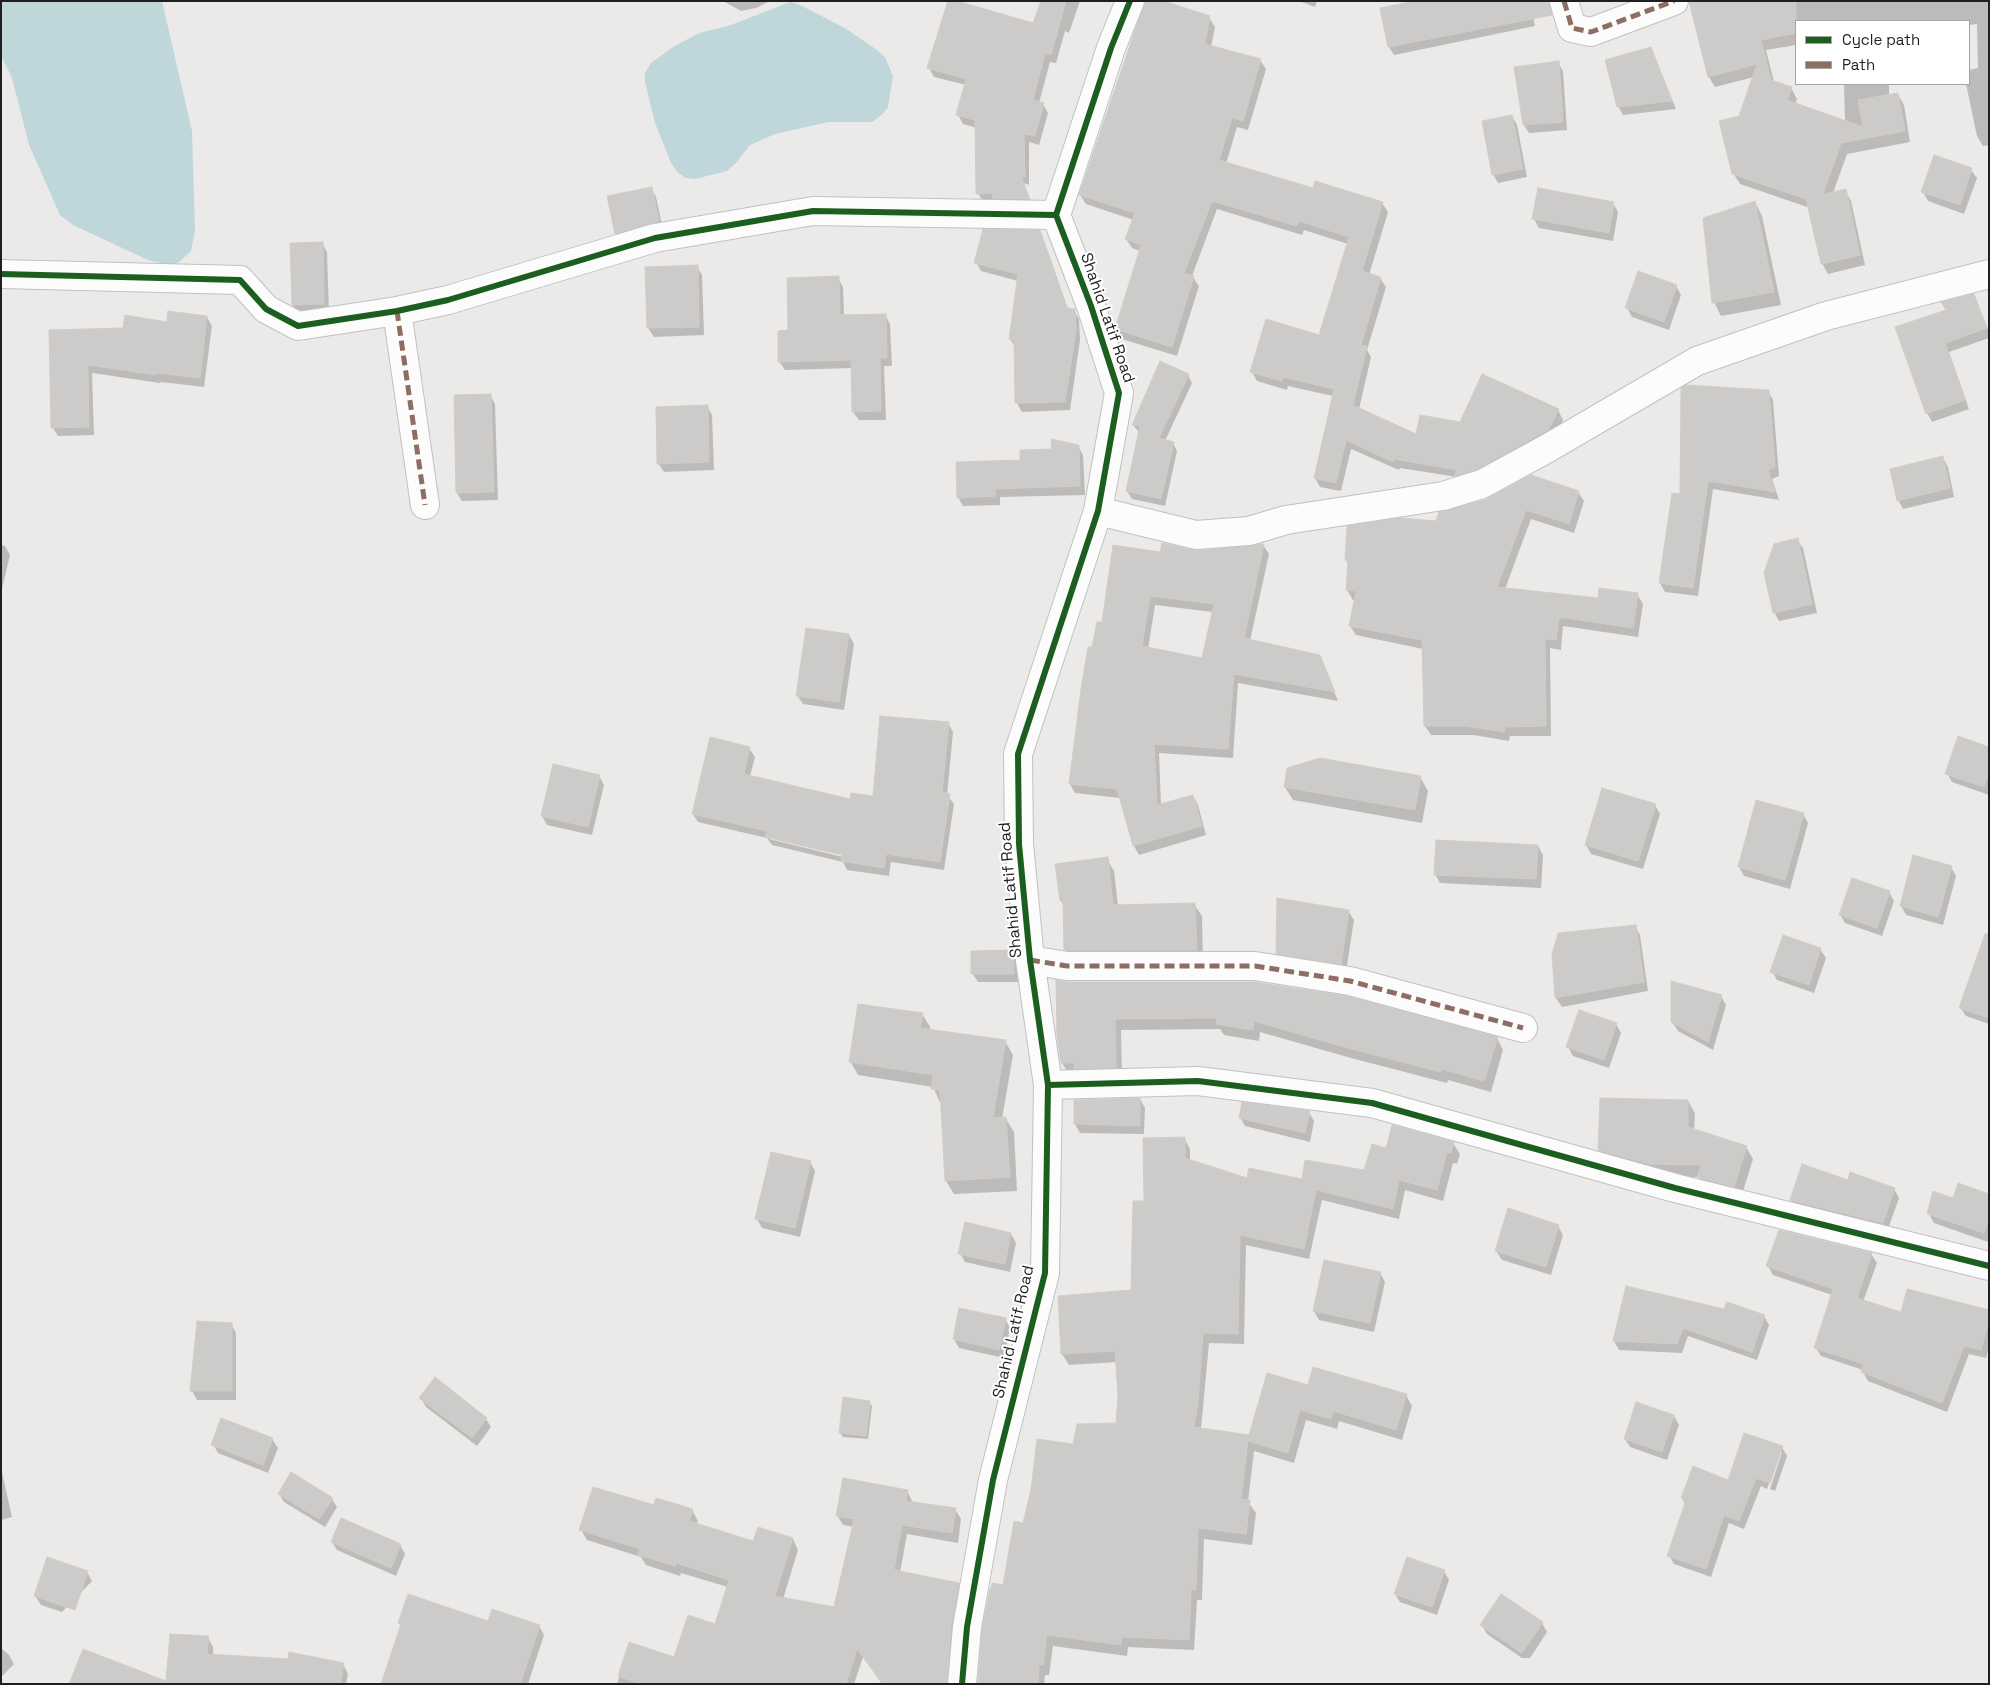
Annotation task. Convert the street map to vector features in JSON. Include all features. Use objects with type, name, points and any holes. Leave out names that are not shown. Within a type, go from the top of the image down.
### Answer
[{"type":"street","points":[[1,274],[240,280],[266,309],[298,326],[397,311],[448,300],[655,238],[813,211],[1056,215],[1111,48],[1130,1]]},
{"type":"street","points":[[1564,1],[1572,28],[1591,32],[1674,1]]},
{"type":"street","name":"Shahid Latif Road","points":[[962,1684],[967,1628],[993,1480],[1045,1272],[1048,1084],[1030,960],[1019,844],[1018,754],[1098,511],[1119,393],[1092,306],[1056,215]]},
{"type":"street","points":[[1098,511],[1196,535],[1249,531],[1286,520],[1443,496],[1482,484],[1548,448],[1697,361],[1826,316],[1989,274]]},
{"type":"street","points":[[397,311],[425,505]]},
{"type":"street","points":[[1030,960],[1067,966],[1255,966],[1350,981],[1523,1028]]},
{"type":"street","points":[[1048,1084],[1198,1081],[1372,1103],[1676,1188],[1989,1266]]},
{"type":"water","points":[[1,1],[162,1],[192,131],[195,230],[191,251],[178,263],[167,265],[148,260],[73,225],[60,215],[29,145],[12,78],[1,55]]},
{"type":"water","points":[[790,2],[798,4],[845,28],[885,57],[893,76],[888,107],[882,115],[872,122],[828,122],[775,134],[750,145],[727,171],[695,179],[686,178],[678,173],[671,163],[655,123],[645,82],[645,73],[651,63],[673,47],[699,33],[731,25]]},
{"type":"building","points":[[948,1],[957,1],[1033,23],[1041,1],[1066,1],[1051,55],[1045,53],[1033,100],[1044,103],[1035,136],[1024,134],[1025,177],[1021,176],[1029,199],[992,198],[993,193],[976,194],[975,120],[956,115],[966,79],[927,68]]},
{"type":"building","points":[[1145,1],[1164,1],[1210,16],[1205,44],[1261,59],[1243,121],[1232,118],[1219,160],[1313,188],[1315,181],[1383,202],[1362,271],[1381,277],[1361,345],[1367,346],[1353,405],[1416,434],[1420,415],[1460,422],[1482,374],[1559,409],[1549,429],[1476,470],[1454,476],[1457,470],[1394,459],[1393,462],[1346,440],[1336,483],[1314,478],[1334,389],[1283,377],[1282,381],[1250,372],[1266,319],[1319,335],[1349,237],[1299,221],[1297,226],[1212,201],[1184,273],[1194,276],[1172,347],[1115,329],[1141,245],[1125,239],[1135,213],[1079,195]]},
{"type":"building","points":[[1415,1],[1549,1],[1552,15],[1388,47],[1380,8]]},
{"type":"building","points":[[1689,1],[1796,1],[1795,33],[1761,40],[1771,80],[1792,87],[1787,100],[1863,127],[1858,100],[1898,93],[1905,131],[1841,143],[1823,194],[1846,189],[1860,255],[1821,264],[1806,199],[1732,174],[1719,121],[1739,116],[1757,64],[1708,77]]},
{"type":"building","points":[[1651,47],[1672,101],[1617,107],[1605,60]]},
{"type":"building","points":[[1559,61],[1563,122],[1523,125],[1514,67]]},
{"type":"building","points":[[1512,115],[1523,169],[1492,175],[1482,121]]},
{"type":"building","points":[[1934,155],[1972,168],[1960,205],[1921,192]]},
{"type":"building","points":[[652,187],[659,221],[615,234],[607,196]]},
{"type":"building","points":[[1538,188],[1614,202],[1609,233],[1532,219]]},
{"type":"building","points":[[1755,201],[1774,292],[1712,303],[1703,218]]},
{"type":"building","points":[[983,229],[1040,230],[1067,308],[1075,309],[1076,330],[1065,402],[1015,403],[1014,340],[1009,339],[1018,274],[974,263]]},
{"type":"building","points":[[323,242],[324,304],[292,305],[290,243]]},
{"type":"building","points":[[698,265],[699,327],[647,328],[645,267]]},
{"type":"building","points":[[1638,271],[1677,285],[1664,322],[1625,308]]},
{"type":"building","points":[[839,276],[840,315],[886,314],[887,358],[880,358],[881,411],[852,412],[851,360],[778,362],[778,331],[788,330],[787,278]]},
{"type":"building","points":[[1974,294],[1987,328],[1945,343],[1965,400],[1926,414],[1895,327],[1946,310],[1941,302]]},
{"type":"building","points":[[168,311],[207,316],[200,378],[156,373],[156,375],[88,365],[89,427],[51,428],[49,330],[123,328],[125,315],[167,322]]},
{"type":"building","points":[[1160,361],[1189,374],[1159,438],[1174,442],[1161,499],[1126,491],[1140,426],[1132,425]]},
{"type":"building","points":[[1686,385],[1769,390],[1775,467],[1768,470],[1775,492],[1708,481],[1693,588],[1659,583],[1672,493],[1680,494],[1681,388]]},
{"type":"building","points":[[491,394],[494,492],[456,493],[454,395]]},
{"type":"building","points":[[708,405],[709,462],[657,464],[656,407]]},
{"type":"building","points":[[1051,439],[1079,445],[1080,486],[995,489],[996,496],[957,498],[956,462],[1020,460],[1020,450],[1052,449]]},
{"type":"building","points":[[1943,456],[1950,488],[1897,501],[1890,469]]},
{"type":"building","points":[[1531,475],[1579,491],[1569,524],[1526,510],[1497,587],[1598,598],[1599,588],[1638,593],[1633,628],[1559,617],[1556,640],[1545,639],[1546,726],[1505,727],[1504,732],[1466,726],[1424,726],[1422,640],[1349,626],[1356,591],[1346,590],[1348,560],[1345,560],[1347,526],[1401,518],[1436,521],[1439,512],[1487,499]]},
{"type":"building","points":[[1798,538],[1812,604],[1773,613],[1764,573],[1774,544]]},
{"type":"building","points":[[1162,543],[1197,551],[1264,544],[1244,638],[1320,655],[1335,692],[1234,674],[1228,749],[1154,744],[1157,805],[1193,795],[1202,826],[1133,846],[1117,789],[1069,784],[1088,647],[1092,647],[1097,622],[1102,622],[1113,545],[1160,552]],"holes":[[[1150,596],[1214,604],[1202,658],[1142,646]]]},
{"type":"building","points":[[806,628],[849,634],[839,702],[796,696]]},
{"type":"building","points":[[880,716],[949,722],[942,792],[950,794],[940,862],[886,854],[884,868],[841,861],[842,855],[765,837],[767,831],[692,814],[710,737],[750,747],[744,774],[850,799],[851,793],[873,796]]},
{"type":"building","points":[[1958,736],[1989,747],[1989,773],[1984,787],[1945,774]]},
{"type":"building","points":[[1320,758],[1421,776],[1415,810],[1284,787],[1287,768]]},
{"type":"building","points":[[553,764],[600,775],[588,827],[541,816]]},
{"type":"building","points":[[1602,788],[1656,804],[1638,861],[1585,845]]},
{"type":"building","points":[[1756,800],[1804,813],[1785,880],[1738,867]]},
{"type":"building","points":[[1436,840],[1538,845],[1536,879],[1434,875]]},
{"type":"building","points":[[1913,855],[1952,866],[1938,917],[1900,906]]},
{"type":"building","points":[[1108,857],[1113,905],[1195,903],[1197,950],[1064,950],[1063,901],[1060,901],[1055,864]]},
{"type":"building","points":[[1852,878],[1890,891],[1877,928],[1839,915]]},
{"type":"building","points":[[1277,898],[1349,910],[1341,964],[1276,954]]},
{"type":"building","points":[[1636,925],[1644,982],[1555,998],[1552,955],[1558,933]]},
{"type":"building","points":[[1985,934],[1989,934],[1989,1018],[1959,1008]]},
{"type":"building","points":[[1783,935],[1821,948],[1809,985],[1770,972]]},
{"type":"building","points":[[1013,950],[1014,974],[971,974],[971,951]]},
{"type":"building","points":[[1056,980],[1067,982],[1254,982],[1347,996],[1498,1037],[1484,1081],[1442,1069],[1441,1072],[1344,1047],[1254,1021],[1253,1030],[1216,1024],[1217,1018],[1115,1019],[1116,1068],[1074,1069],[1074,1063],[1061,1063],[1057,1035]]},
{"type":"building","points":[[1671,981],[1722,995],[1708,1042],[1671,1022]]},
{"type":"building","points":[[858,1004],[923,1013],[920,1028],[1006,1040],[993,1118],[1006,1117],[1010,1177],[945,1181],[940,1090],[931,1089],[933,1075],[849,1062]]},
{"type":"building","points":[[1579,1010],[1617,1023],[1604,1060],[1566,1047]]},
{"type":"building","points":[[1140,1098],[1140,1126],[1074,1124],[1074,1100]]},
{"type":"building","points":[[1600,1098],[1688,1100],[1688,1127],[1747,1146],[1734,1187],[1697,1177],[1701,1165],[1649,1164],[1598,1150]]},
{"type":"building","points":[[1242,1102],[1310,1111],[1305,1133],[1239,1118]]},
{"type":"building","points":[[1392,1125],[1454,1142],[1451,1153],[1447,1152],[1437,1190],[1399,1180],[1393,1209],[1316,1190],[1304,1249],[1240,1235],[1238,1334],[1203,1333],[1198,1402],[1194,1427],[1249,1435],[1267,1373],[1308,1385],[1313,1367],[1407,1394],[1396,1430],[1333,1411],[1331,1419],[1300,1410],[1288,1453],[1248,1441],[1241,1499],[1250,1500],[1246,1534],[1198,1528],[1196,1590],[1191,1590],[1189,1640],[1122,1637],[1121,1645],[1047,1635],[1043,1665],[1039,1664],[1038,1684],[978,1684],[982,1629],[990,1589],[992,1583],[1003,1585],[1014,1521],[1023,1523],[1031,1490],[1037,1439],[1073,1444],[1077,1424],[1116,1423],[1118,1396],[1115,1351],[1061,1354],[1058,1296],[1131,1290],[1133,1201],[1144,1201],[1143,1138],[1185,1137],[1185,1158],[1247,1178],[1249,1168],[1302,1179],[1305,1160],[1364,1170],[1372,1144],[1386,1148]]},
{"type":"building","points":[[771,1152],[811,1161],[795,1228],[755,1219]]},
{"type":"building","points":[[1802,1164],[1848,1180],[1850,1172],[1895,1188],[1883,1223],[1790,1200]]},
{"type":"building","points":[[1958,1183],[1989,1194],[1989,1219],[1984,1233],[1927,1214],[1933,1191],[1953,1198]]},
{"type":"building","points":[[1508,1208],[1559,1225],[1546,1267],[1495,1251]]},
{"type":"building","points":[[965,1222],[1011,1233],[1005,1264],[958,1254]]},
{"type":"building","points":[[1779,1230],[1872,1253],[1857,1298],[1901,1312],[1907,1289],[1989,1310],[1989,1321],[1981,1350],[1964,1346],[1942,1403],[1861,1372],[1864,1364],[1814,1348],[1833,1289],[1766,1266]]},
{"type":"building","points":[[1324,1260],[1381,1272],[1370,1323],[1313,1311]]},
{"type":"building","points":[[1626,1286],[1724,1309],[1727,1302],[1765,1315],[1752,1352],[1683,1328],[1677,1344],[1613,1341]]},
{"type":"building","points":[[959,1308],[1006,1318],[999,1350],[953,1339]]},
{"type":"building","points":[[197,1321],[232,1323],[232,1391],[190,1391]]},
{"type":"building","points":[[435,1377],[487,1418],[472,1438],[419,1398]]},
{"type":"building","points":[[843,1397],[870,1401],[866,1436],[839,1433]]},
{"type":"building","points":[[1636,1402],[1674,1415],[1662,1452],[1624,1439]]},
{"type":"building","points":[[221,1418],[273,1438],[263,1465],[211,1445]]},
{"type":"building","points":[[1744,1433],[1783,1446],[1770,1483],[1756,1478],[1739,1521],[1724,1515],[1706,1569],[1667,1556],[1686,1500],[1681,1498],[1693,1466],[1728,1480]]},
{"type":"building","points":[[291,1472],[333,1498],[319,1519],[278,1494]]},
{"type":"building","points":[[843,1478],[908,1490],[906,1501],[956,1508],[952,1533],[902,1525],[894,1570],[959,1583],[951,1626],[947,1684],[883,1684],[857,1649],[846,1684],[641,1684],[618,1676],[629,1642],[674,1657],[688,1615],[715,1624],[729,1580],[676,1563],[675,1566],[638,1555],[640,1549],[579,1530],[593,1487],[654,1505],[656,1498],[693,1509],[689,1521],[753,1541],[758,1527],[793,1538],[775,1596],[834,1607],[854,1519],[836,1516]]},
{"type":"building","points":[[341,1518],[401,1544],[391,1568],[331,1542]]},
{"type":"building","points":[[47,1557],[88,1571],[75,1610],[34,1596]]},
{"type":"building","points":[[1407,1557],[1445,1570],[1432,1607],[1394,1594]]},
{"type":"building","points":[[408,1594],[488,1621],[492,1609],[540,1625],[520,1684],[381,1684],[401,1624],[398,1623]]},
{"type":"building","points":[[1501,1594],[1543,1622],[1522,1653],[1480,1625]]},
{"type":"building","points":[[170,1634],[209,1636],[207,1654],[288,1659],[289,1652],[344,1663],[340,1684],[69,1684],[83,1649],[166,1681]]},
{"type":"marked path","points":[[1564,1],[1572,28],[1591,32],[1674,1]]},
{"type":"marked path","points":[[397,311],[425,505]]},
{"type":"marked path","points":[[1030,960],[1067,966],[1255,966],[1350,981],[1523,1028]]},
{"type":"cycle path","points":[[962,1684],[967,1627],[993,1480],[1045,1273],[1048,1085],[1030,960],[1019,844],[1018,754],[1098,511],[1119,393],[1091,306],[1056,215],[1111,48],[1130,1]]},
{"type":"cycle path","points":[[1,274],[240,280],[266,309],[298,326],[397,311],[448,300],[655,238],[813,211],[1056,215]]},
{"type":"cycle path","points":[[1048,1085],[1198,1081],[1372,1103],[1675,1188],[1989,1266]]}]
